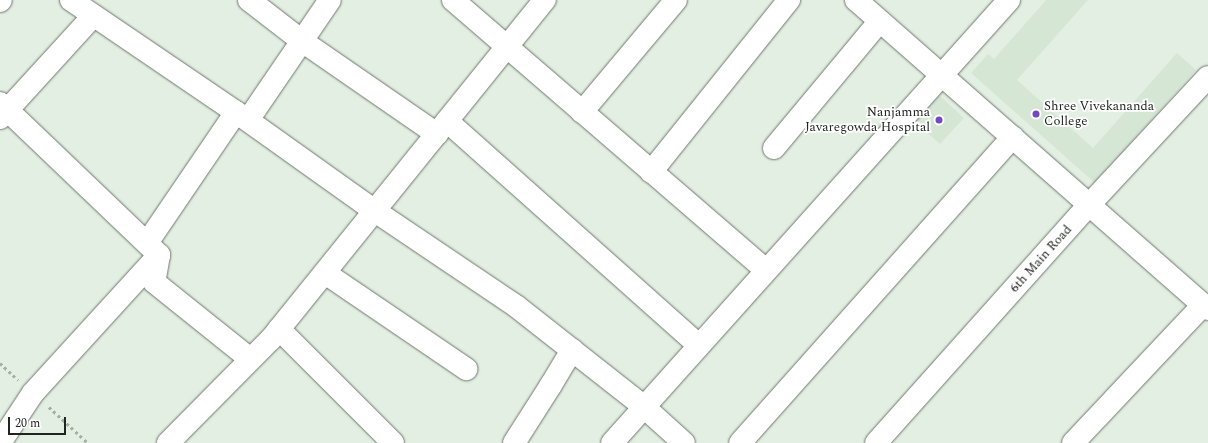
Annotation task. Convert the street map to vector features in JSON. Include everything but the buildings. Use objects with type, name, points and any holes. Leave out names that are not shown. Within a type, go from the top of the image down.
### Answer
[{"type":"street","points":[[71,0],[242,116],[375,211],[516,306],[643,406],[684,443]]},
{"type":"street","points":[[249,0],[302,40],[442,127],[698,345]]},
{"type":"street","points":[[0,443],[33,393],[153,249],[242,116],[302,40],[330,0]]},
{"type":"street","points":[[453,0],[766,270]]},
{"type":"street","points":[[168,443],[279,329],[545,0]]},
{"type":"street","points":[[582,112],[676,0]]},
{"type":"street","points":[[651,172],[789,0]]},
{"type":"street","points":[[856,0],[1090,204],[1205,307],[1073,443]]},
{"type":"street","points":[[612,443],[643,406],[941,75],[1001,3]]},
{"type":"street","points":[[93,16],[2,111],[153,249],[154,282],[250,359]]},
{"type":"street","points":[[774,148],[880,21]]},
{"type":"street","name":"6th Main Road","points":[[876,443],[1090,204],[1208,77]]},
{"type":"street","points":[[740,443],[1013,137]]},
{"type":"street","points":[[325,273],[466,369]]},
{"type":"street","points":[[279,329],[393,443]]},
{"type":"street","points":[[514,443],[552,385],[572,350]]},
{"type":"shaded area","name":"Shree Vivekananda College","points":[[1046,0],[1088,0],[1017,80],[1093,148],[1177,53],[1196,70],[1095,183],[971,73],[988,54],[994,59]]},
{"type":"shaded area","name":"Nanjamma Javaregowda Hospital","points":[[939,95],[964,118],[940,144],[914,121]]},
{"type":"place","name":"Shree Vivekananda College","points":[[1036,114]]},
{"type":"place","name":"Nanjamma Javaregowda Hospital","points":[[939,120]]}]
